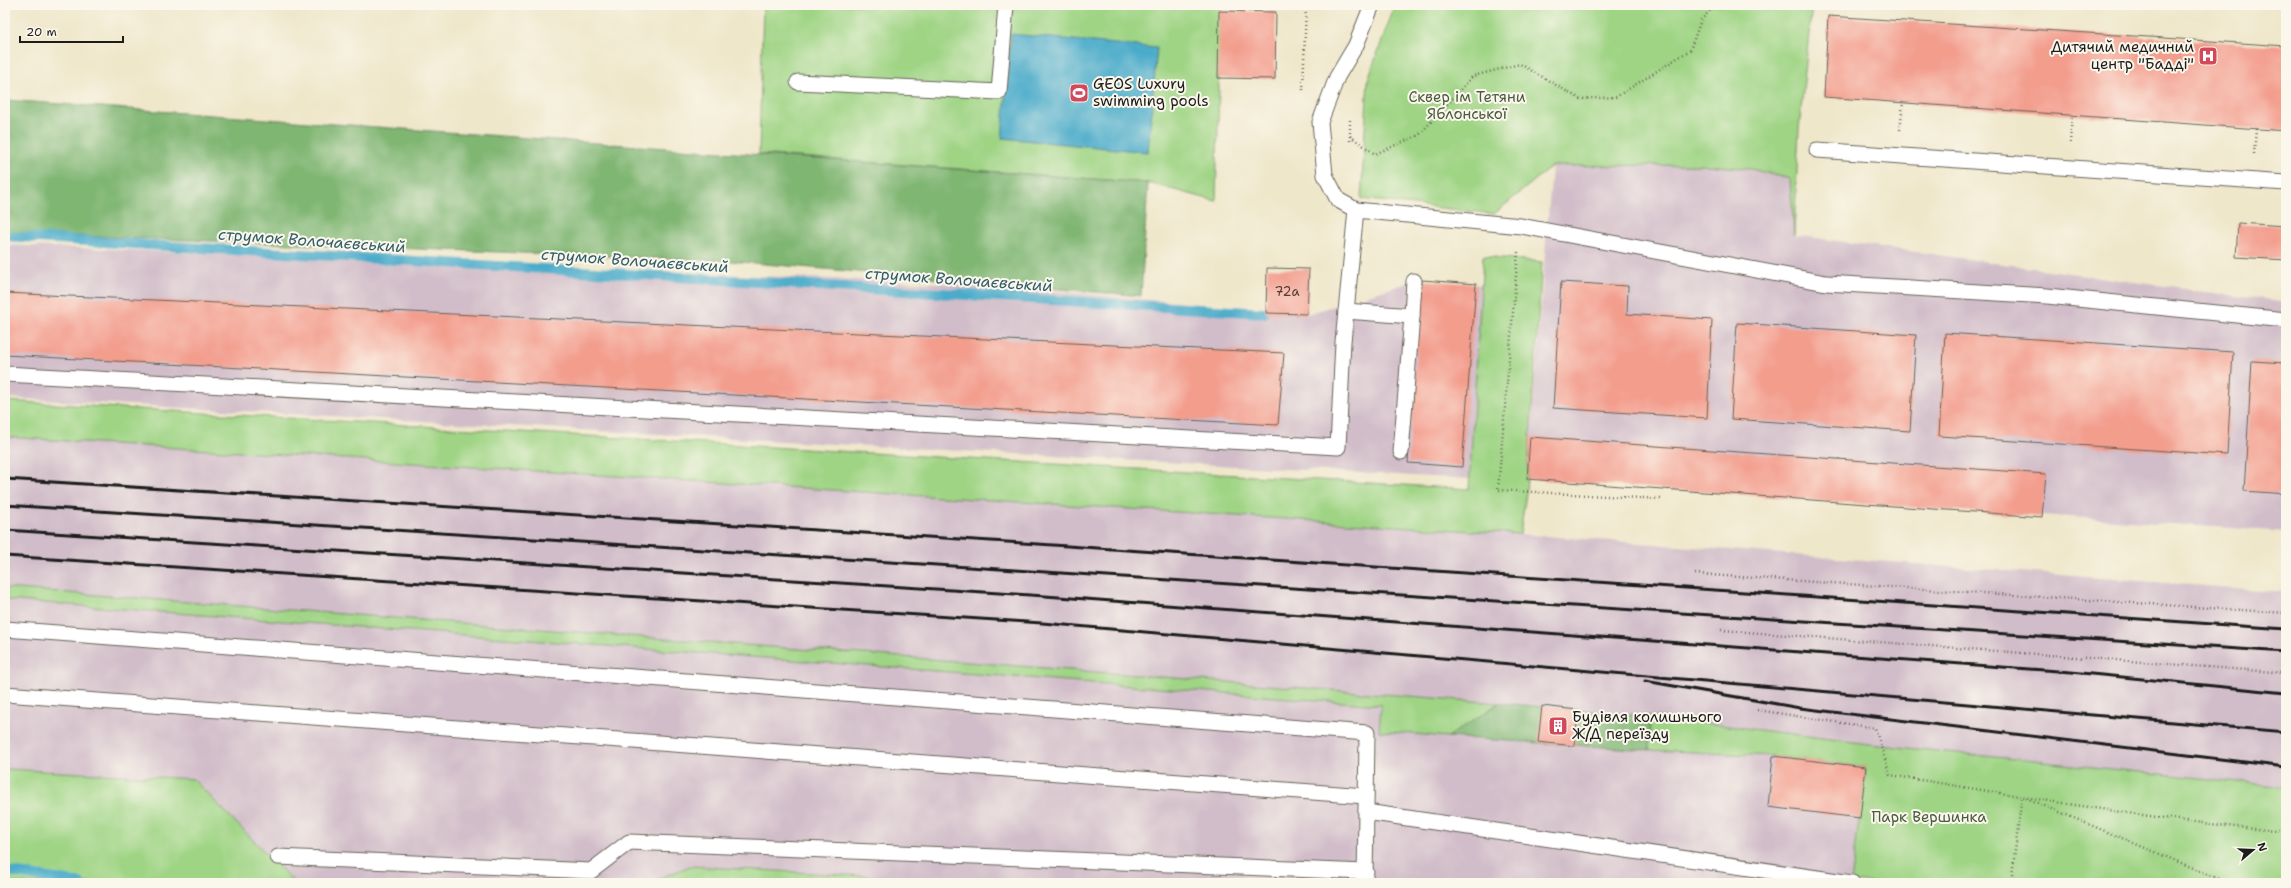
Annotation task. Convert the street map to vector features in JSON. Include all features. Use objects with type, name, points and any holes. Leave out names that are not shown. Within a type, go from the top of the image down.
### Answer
[{"type":"lane","points":[[798,82],[999,92],[1006,5]]},
{"type":"lane","points":[[1372,5],[1356,45],[1337,77],[1320,122],[1325,175],[1338,200],[1356,210],[1521,226],[1826,283],[2047,296],[2286,320]]},
{"type":"lane","points":[[1817,150],[2286,183]]},
{"type":"lane","points":[[5,374],[1338,447],[1346,311],[1356,210]]},
{"type":"lane","points":[[1401,452],[1414,281]]},
{"type":"lane","points":[[1346,311],[1412,316]]},
{"type":"lane","points":[[5,629],[1367,733],[1366,877],[629,842],[591,871],[278,857]]},
{"type":"lane","points":[[5,694],[1366,796]]},
{"type":"lane","points":[[1366,812],[1852,883]]},
{"type":"path","points":[[1350,135],[1375,154],[1419,135],[1473,76],[1520,64],[1580,99],[1616,97],[1690,50],[1701,20],[1715,5]]},
{"type":"path","points":[[1350,112],[1350,151]]},
{"type":"path","points":[[1521,226],[1498,490],[1660,499]]},
{"type":"path","points":[[1695,574],[2286,613]]},
{"type":"path","points":[[1721,630],[2286,672]]},
{"type":"path","points":[[1757,710],[1874,728],[1890,774],[2022,796],[2239,828],[2286,832]]},
{"type":"path","points":[[2011,883],[2022,796]]},
{"type":"path","points":[[2022,796],[2229,883]]},
{"type":"shaded area","points":[[1709,165],[1751,169],[1790,179],[1794,235],[2286,303],[2286,532],[1527,479],[1552,166]]},
{"type":"shaded area","points":[[5,245],[986,285],[1307,314],[1414,281],[1481,285],[1469,479],[5,398]]},
{"type":"shaded area","points":[[5,437],[1520,534],[2286,592],[2286,797],[1650,716],[5,588]]},
{"type":"shaded area","points":[[5,600],[1381,705],[1379,731],[1496,740],[1773,756],[1866,767],[1852,883],[985,883],[690,866],[649,883],[295,883],[193,779],[5,769]]},
{"type":"green space","points":[[763,5],[1221,5],[1216,201],[1148,183],[759,154]]},
{"type":"green space","name":"Сквер ім Тетяни Яблонської","points":[[1395,5],[1812,5],[1799,129],[1794,235],[1790,179],[1751,169],[1709,165],[1552,166],[1494,214],[1361,199],[1368,79]]},
{"type":"green space","points":[[5,100],[1148,183],[1141,296],[730,261],[5,233]]},
{"type":"green space","points":[[1483,256],[1542,262],[1526,493],[1520,534],[5,437],[5,401],[1469,489]]},
{"type":"green space","points":[[5,588],[1499,703],[1448,737],[1379,731],[1381,705],[5,600]]},
{"type":"green space","points":[[1499,703],[1650,716],[1649,750],[1448,737]]},
{"type":"green space","name":"Парк Вершинка","points":[[1650,716],[1869,744],[2286,787],[2286,883],[1851,883],[1866,767],[1773,756],[1649,750]]},
{"type":"green space","points":[[5,769],[193,779],[295,883],[5,883]]},
{"type":"green space","points":[[690,866],[985,883],[649,883]]},
{"type":"water","name":"GEOS Luxury swimming pools","points":[[1011,34],[1157,48],[1148,152],[1002,138]]},
{"type":"building","points":[[1219,11],[1276,12],[1275,79],[1218,78]]},
{"type":"building","points":[[1828,16],[2286,46],[2286,131],[1824,97]]},
{"type":"building","points":[[2238,223],[2286,226],[2286,260],[2236,257]]},
{"type":"building","points":[[1267,268],[1309,269],[1307,314],[1266,313]]},
{"type":"building","points":[[1422,280],[1476,284],[1462,467],[1408,463]]},
{"type":"building","points":[[1561,282],[1628,286],[1627,314],[1712,320],[1707,418],[1553,408]]},
{"type":"building","points":[[5,293],[1284,353],[1278,425],[5,355]]},
{"type":"building","points":[[1737,323],[1916,335],[1910,431],[1731,419]]},
{"type":"building","points":[[1945,333],[2233,352],[2227,455],[1939,436]]},
{"type":"building","points":[[2252,361],[2286,363],[2286,494],[2244,491]]},
{"type":"building","points":[[1530,437],[2046,474],[2042,517],[1527,479]]},
{"type":"building","name":"Будівля колишнього Ж/Д переїзду","points":[[1542,706],[1578,710],[1575,746],[1538,742]]},
{"type":"building","points":[[1773,756],[1866,767],[1860,818],[1768,807]]},
{"type":"building","points":[[1694,880],[1719,882],[1719,883],[1694,883]]},
{"type":"waterway","name":"струмок Волочаєвський","points":[[5,236],[1264,313]]},
{"type":"waterway","points":[[5,871],[80,883]]},
{"type":"railway","points":[[5,479],[1053,545],[2286,629]]},
{"type":"railway","points":[[5,505],[2286,652]]},
{"type":"railway","points":[[5,530],[1045,596],[2071,672],[2286,693]]},
{"type":"railway","points":[[5,556],[1042,623],[2286,732]]},
{"type":"railway","points":[[1645,681],[1800,708],[2286,767]]},
{"type":"place","name":"Дитячий медичний центр \"Бадді\"","points":[[2208,56]]},
{"type":"place","name":"GEOS Luxury swimming pools","points":[[1079,93]]},
{"type":"place","name":"Будівля колишнього Ж/Д переїзду","points":[[1558,726]]}]
